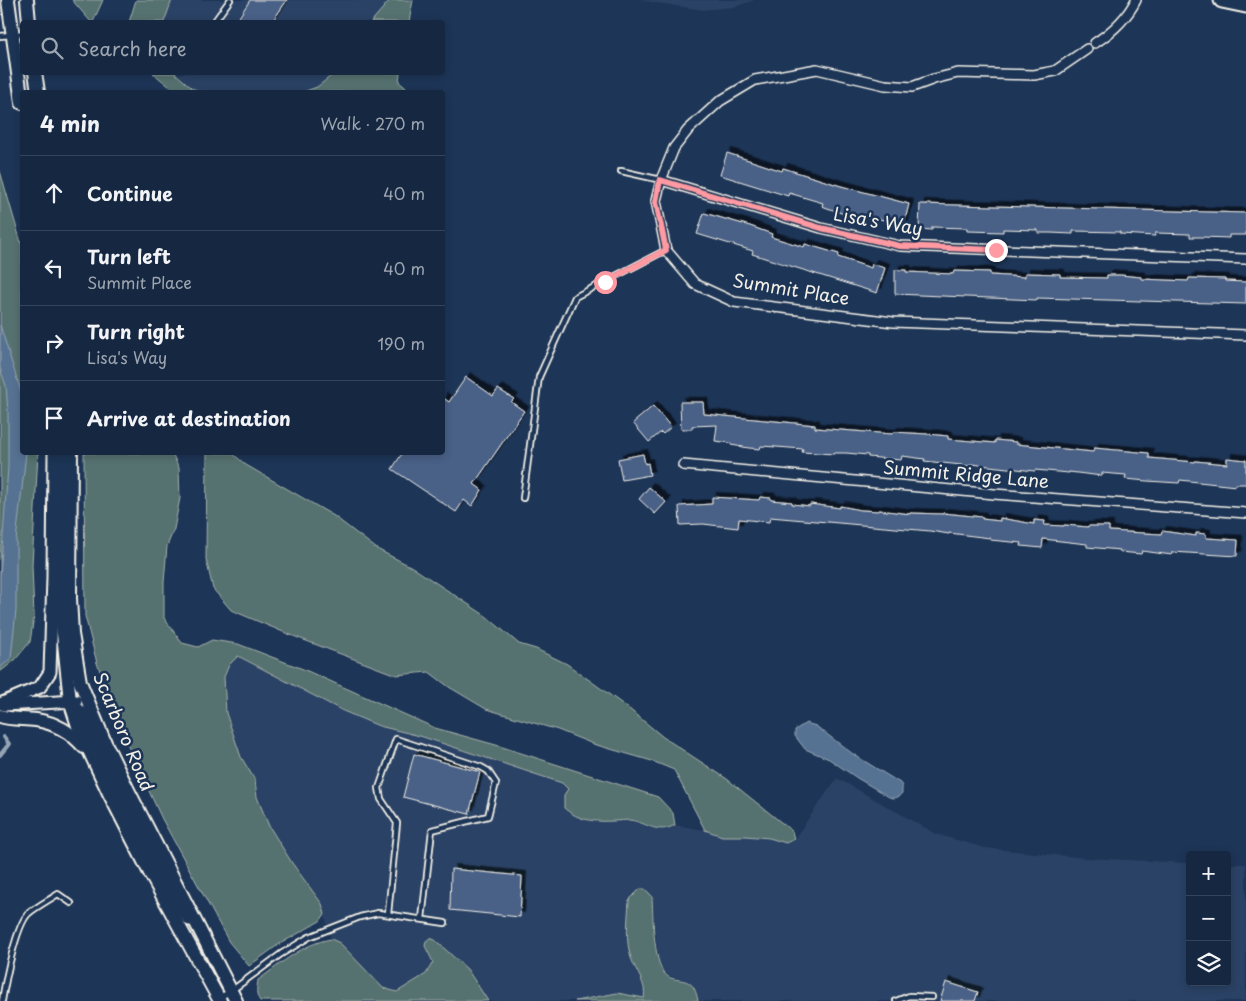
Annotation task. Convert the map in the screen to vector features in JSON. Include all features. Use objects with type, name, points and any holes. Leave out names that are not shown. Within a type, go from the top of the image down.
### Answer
[{"type":"highway","points":[[1222,0],[1246,5]]},
{"type":"main road","points":[[8,0],[20,90]]},
{"type":"main road","points":[[27,0],[29,20]]},
{"type":"main road","points":[[35,75],[38,90]]},
{"type":"main road","name":"Scarboro Road","points":[[62,455],[61,614],[70,702],[90,754],[150,873],[219,1000]]},
{"type":"main road","name":"Scarboro Road","points":[[71,455],[70,598],[76,665],[87,701],[129,792],[233,996]]},
{"type":"main road","points":[[0,716],[10,719],[35,720],[54,725],[68,732],[90,754]]},
{"type":"street","points":[[1096,43],[1123,21],[1136,0]]},
{"type":"street","name":"Summit Place","points":[[1087,49],[1055,71],[1034,75],[958,73],[912,87],[885,85],[817,69],[755,80],[720,101],[688,130],[674,148],[660,180],[656,202],[666,250],[695,284],[734,302],[893,322],[1246,335]]},
{"type":"street","name":"Lisa's Way","points":[[660,180],[821,228],[900,246],[1246,259]]},
{"type":"street","points":[[0,704],[40,687],[50,672],[54,455]]},
{"type":"street","name":"Summit Ridge Lane","points":[[683,465],[994,494],[1246,513]]},
{"type":"street","points":[[0,704],[87,701]]},
{"type":"street","points":[[70,702],[82,714],[164,880],[214,960]]},
{"type":"lane","points":[[215,20],[230,0]]},
{"type":"lane","points":[[621,171],[660,180]]},
{"type":"lane","points":[[523,498],[539,377],[575,297],[666,250]]},
{"type":"lane","points":[[388,914],[397,823],[381,800],[378,788],[396,739],[481,767],[488,771],[496,783],[488,816],[432,830],[422,919]]},
{"type":"lane","points":[[2,1001],[6,972],[27,914],[58,894],[71,903]]},
{"type":"lane","points":[[219,1000],[233,996],[281,954],[309,937],[360,917],[378,913],[445,923]]},
{"type":"lane","points":[[896,1001],[909,996],[932,997]]},
{"type":"shaded area","points":[[172,0],[391,0],[373,20],[165,20]]},
{"type":"shaded area","points":[[637,0],[755,0],[734,7],[703,10]]},
{"type":"shaded area","points":[[177,75],[333,75],[317,87],[309,90],[196,90]]},
{"type":"shaded area","points":[[0,325],[20,389],[20,455],[26,455],[16,541],[16,610],[11,658],[0,668],[0,577],[8,467],[8,413],[6,386],[0,368]]},
{"type":"shaded area","points":[[238,656],[343,711],[379,726],[420,736],[562,783],[597,822],[630,820],[655,829],[667,829],[675,825],[705,830],[722,836],[769,838],[787,843],[794,839],[837,778],[936,834],[985,848],[1087,858],[1186,863],[1186,986],[1231,986],[1231,864],[1246,864],[1246,1001],[698,1001],[697,994],[685,980],[674,978],[665,973],[658,960],[652,897],[645,889],[640,889],[629,900],[627,928],[631,958],[645,990],[643,999],[617,993],[575,1001],[488,1001],[467,969],[435,940],[425,946],[433,962],[426,974],[397,992],[383,988],[340,943],[331,939],[322,904],[292,863],[269,826],[257,797],[255,780],[241,757],[226,713],[224,677],[229,665]]},
{"type":"shaded area","points":[[806,723],[816,726],[853,754],[900,783],[902,793],[896,798],[889,797],[829,759],[805,749],[795,736],[795,730]]},
{"type":"green space","points":[[72,0],[103,0],[94,20],[89,20]]},
{"type":"green space","points":[[136,0],[172,0],[165,20],[130,20]]},
{"type":"green space","points":[[390,0],[413,0],[409,20],[373,20]]},
{"type":"green space","points":[[155,75],[177,75],[196,90],[174,90]]},
{"type":"green space","points":[[332,75],[400,75],[399,82],[409,90],[309,90],[317,87]]},
{"type":"green space","points":[[0,171],[20,239],[20,455],[38,455],[32,565],[34,616],[30,642],[15,660],[0,672]]},
{"type":"green space","points":[[84,455],[173,455],[179,468],[180,498],[174,529],[167,546],[164,618],[182,643],[198,647],[212,640],[238,644],[303,669],[435,728],[496,745],[658,797],[673,813],[675,825],[669,828],[658,829],[630,820],[601,821],[575,816],[564,808],[564,795],[568,789],[562,783],[420,736],[379,726],[343,711],[238,656],[229,665],[224,677],[226,713],[241,757],[255,780],[257,797],[269,826],[292,863],[322,904],[325,914],[320,921],[278,945],[249,966],[229,942],[162,819],[126,742],[97,663],[85,616]]},
{"type":"green space","points":[[207,455],[234,455],[246,465],[334,516],[377,549],[412,567],[486,616],[519,644],[536,649],[567,664],[628,708],[663,737],[727,779],[792,831],[794,839],[786,843],[769,838],[722,836],[705,830],[674,770],[652,761],[593,744],[558,730],[486,709],[449,687],[429,672],[396,675],[231,610],[213,589],[206,559]]},
{"type":"green space","points":[[640,889],[645,889],[652,896],[654,937],[661,968],[670,977],[689,982],[696,992],[698,1001],[575,1001],[617,993],[644,998],[644,988],[631,958],[627,937],[629,900]]},
{"type":"green space","points":[[430,938],[435,940],[467,969],[488,1001],[260,1001],[257,996],[258,980],[301,950],[331,939],[340,943],[383,988],[397,992],[426,974],[433,962],[425,946],[426,941]]},
{"type":"building","points":[[250,0],[287,0],[273,20],[237,20]]},
{"type":"building","points":[[727,153],[782,171],[783,168],[909,204],[903,228],[891,225],[892,222],[858,214],[857,217],[844,214],[822,206],[823,203],[789,193],[788,196],[720,175]]},
{"type":"building","points":[[920,204],[1246,213],[1246,235],[1229,235],[1229,238],[1190,237],[1190,234],[1155,233],[1155,236],[1120,234],[1120,232],[1073,231],[1073,234],[1038,233],[1038,230],[1003,229],[1003,232],[967,231],[967,228],[932,227],[932,230],[919,229]]},
{"type":"building","points":[[704,213],[750,226],[772,234],[771,237],[804,247],[805,244],[839,254],[838,257],[871,268],[872,264],[885,268],[877,293],[752,254],[753,251],[697,234]]},
{"type":"building","points":[[895,270],[953,274],[954,271],[990,272],[990,275],[1025,277],[1025,273],[1060,274],[1060,277],[1107,278],[1107,275],[1120,275],[1141,277],[1141,279],[1188,281],[1189,278],[1225,279],[1225,281],[1246,282],[1246,304],[1037,298],[1037,300],[895,294]]},
{"type":"building","points":[[466,377],[493,396],[498,389],[514,399],[511,402],[524,411],[474,484],[482,490],[472,506],[464,500],[456,512],[392,469],[401,455],[445,455],[445,399],[449,402]]},
{"type":"building","points":[[680,402],[703,402],[704,414],[815,425],[815,428],[892,434],[893,432],[927,434],[948,436],[948,439],[995,443],[995,440],[1093,452],[1094,448],[1128,451],[1149,453],[1149,458],[1195,462],[1227,464],[1227,458],[1246,460],[1246,484],[1236,484],[1236,486],[1180,480],[1179,483],[1147,481],[1125,479],[1126,475],[1102,473],[1102,476],[971,464],[971,466],[924,461],[925,459],[902,456],[901,460],[846,453],[802,452],[803,449],[761,446],[760,449],[749,448],[715,441],[717,425],[692,426],[692,429],[681,429]]},
{"type":"building","points":[[653,406],[671,427],[663,434],[661,432],[649,442],[633,423]]},
{"type":"building","points":[[643,454],[645,464],[648,463],[650,475],[622,480],[618,459]]},
{"type":"building","points":[[649,487],[666,502],[655,514],[639,499]]},
{"type":"building","points":[[712,497],[759,500],[760,497],[810,506],[810,504],[840,508],[840,506],[861,510],[910,514],[943,513],[1000,521],[1000,518],[1034,524],[1034,520],[1045,521],[1044,525],[1109,526],[1109,531],[1161,534],[1162,531],[1196,536],[1196,533],[1206,534],[1206,538],[1238,540],[1237,556],[1172,552],[1172,555],[1142,551],[1141,554],[1087,547],[1087,544],[1043,539],[1042,548],[1021,546],[1022,543],[949,533],[770,517],[769,522],[739,519],[738,528],[703,524],[680,525],[679,506],[712,504]]},
{"type":"building","points":[[414,754],[480,772],[469,814],[403,797]]},
{"type":"building","points":[[451,869],[522,876],[520,917],[450,910]]},
{"type":"building","points":[[946,982],[978,992],[975,1001],[940,1001]]},
{"type":"waterway","points":[[0,755],[9,744],[4,737]]},
{"type":"route","points":[[605,282],[666,250],[656,202],[660,180],[821,228],[900,246],[996,250]]}]
